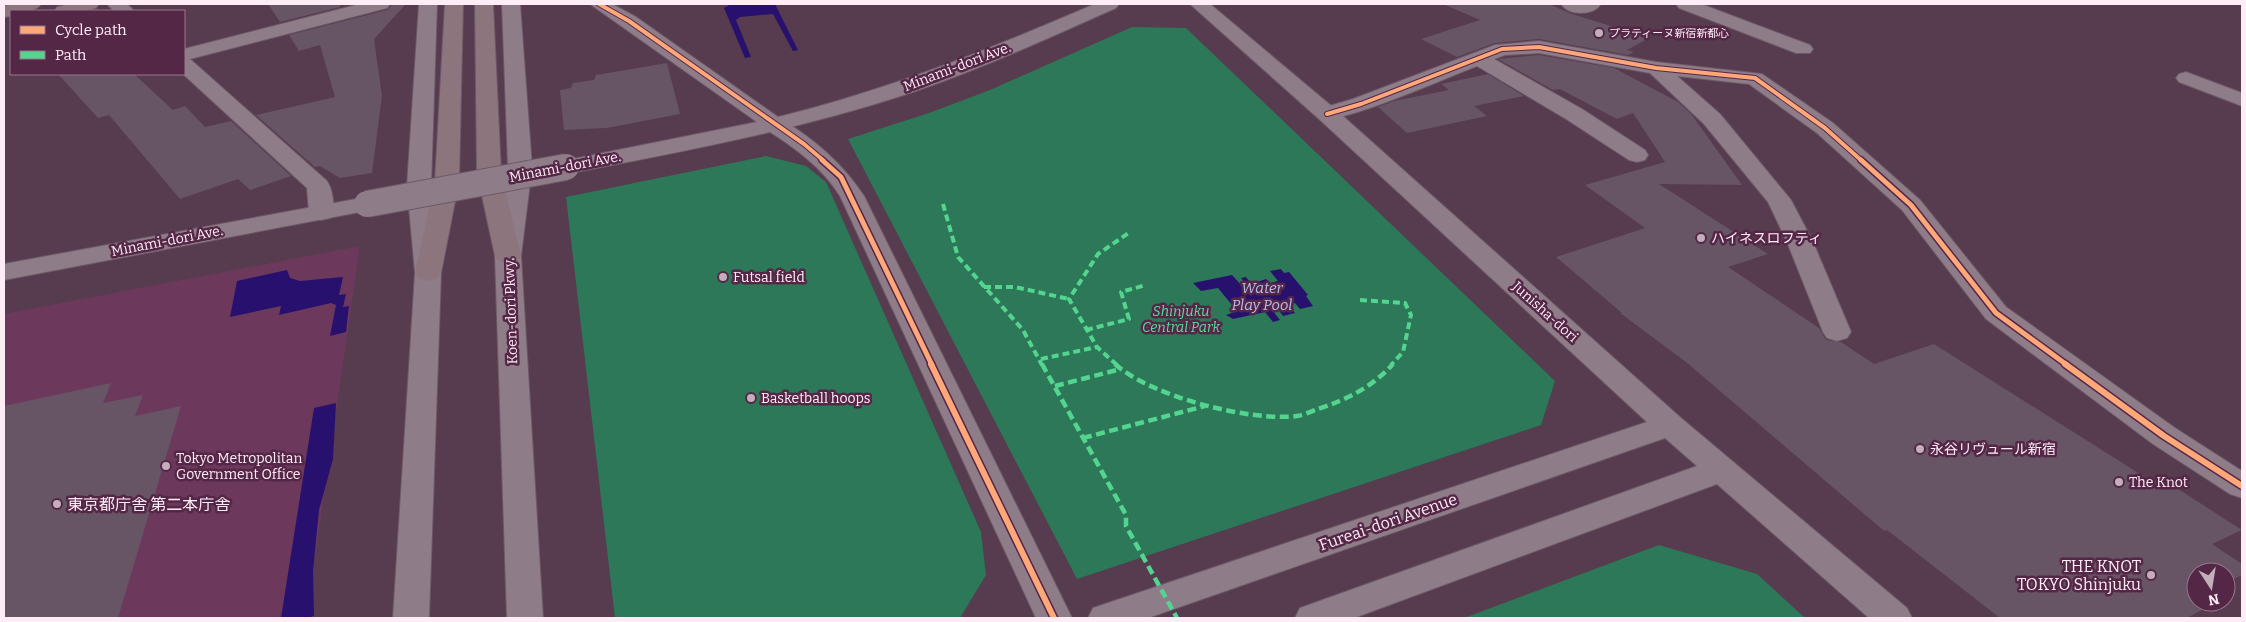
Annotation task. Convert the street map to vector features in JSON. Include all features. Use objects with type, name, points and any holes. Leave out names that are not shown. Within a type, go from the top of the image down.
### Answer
[{"type":"highway","points":[[11,10],[32,4]]},
{"type":"highway","points":[[68,10],[90,4]]},
{"type":"highway","points":[[428,273],[447,181],[454,4]]},
{"type":"highway","points":[[484,4],[489,173],[508,256]]},
{"type":"main road","points":[[185,55],[381,4]]},
{"type":"main road","points":[[412,618],[428,273],[419,186],[428,4]]},
{"type":"main road","name":"Koen-dori Pkwy.","points":[[511,4],[520,167],[508,256],[525,618]]},
{"type":"main road","points":[[599,4],[629,21],[821,157],[842,177],[1054,618]]},
{"type":"main road","name":"Minami-dori Ave.","points":[[4,272],[566,167],[775,125],[942,75],[1110,4]]},
{"type":"main road","name":"Junisha-dori","points":[[1199,4],[1327,114],[1670,425],[1894,618]]},
{"type":"main road","points":[[1570,4],[1581,8],[1592,4]]},
{"type":"main road","points":[[1685,4],[1803,49]]},
{"type":"main road","points":[[1327,114],[1361,104],[1502,48],[1539,47],[1656,68],[1755,78],[1825,128],[1911,205],[1996,313],[2164,436],[2242,486]]},
{"type":"main road","points":[[1479,58],[1574,114],[1637,155]]},
{"type":"main road","points":[[185,65],[320,186],[321,212]]},
{"type":"main road","points":[[1656,68],[1712,119],[1779,200],[1800,242],[1837,332]]},
{"type":"main road","points":[[2186,78],[2242,100]]},
{"type":"main road","name":"Fureai-dori Avenue","points":[[1106,618],[1670,425]]},
{"type":"main road","points":[[1313,618],[1721,470]]},
{"type":"shaded area","name":"Tokyo Metropolitan Government Office","points":[[360,246],[306,618],[4,618],[4,314]]},
{"type":"green space","name":"Shinjuku Central Park","points":[[1132,27],[1186,28],[1555,381],[1541,425],[1077,579],[848,139],[929,113],[990,90]]},
{"type":"green space","points":[[766,156],[806,166],[826,182],[981,532],[986,575],[960,618],[615,618],[566,197]]},
{"type":"green space","points":[[1659,545],[1757,574],[1805,618],[1464,618]]},
{"type":"water","points":[[731,4],[775,4],[798,50],[793,51],[773,14],[740,17],[736,20],[751,57],[745,58],[724,8]]},
{"type":"water","name":"Water Play Pool","points":[[1281,269],[1284,273],[1289,272],[1308,295],[1306,296],[1313,306],[1300,309],[1295,303],[1289,305],[1295,313],[1283,316],[1277,308],[1272,310],[1280,320],[1273,322],[1265,312],[1233,319],[1226,315],[1237,311],[1218,288],[1201,291],[1193,283],[1232,275],[1245,289],[1249,288],[1241,278],[1246,277],[1251,284],[1266,279],[1270,283],[1278,281],[1270,271]]},
{"type":"water","points":[[287,270],[290,278],[300,281],[343,277],[339,295],[346,294],[343,307],[349,306],[346,332],[330,336],[336,305],[331,303],[279,315],[281,306],[230,317],[237,281]]},
{"type":"water","points":[[336,403],[333,459],[319,510],[313,571],[314,616],[306,618],[281,618],[314,408]]},
{"type":"building","points":[[268,4],[340,4],[340,7],[280,22]]},
{"type":"building","points":[[406,4],[374,39],[382,96],[372,173],[340,178],[320,166],[315,167],[256,115],[335,97],[320,45],[299,51],[289,35],[387,10],[392,5]]},
{"type":"building","points":[[1443,4],[1549,4],[1569,13],[1649,38],[1627,50],[1634,52],[1628,55],[1539,39],[1495,43],[1457,57],[1421,39],[1480,20]]},
{"type":"building","points":[[1539,55],[1614,68],[1678,102],[1692,115],[1742,185],[1659,184],[1768,254],[1728,267],[1819,328],[1826,340],[1841,342],[1874,364],[1934,344],[2151,481],[2161,478],[2242,530],[2212,544],[2242,564],[2242,575],[2236,578],[2236,562],[2186,562],[2186,612],[2198,612],[2187,618],[2000,618],[1887,530],[1884,531],[1686,362],[1620,313],[1622,313],[1556,257],[1645,228],[1585,185],[1665,162],[1633,113],[1617,119],[1560,89],[1553,90],[1498,59]]},
{"type":"building","points":[[667,63],[680,114],[607,128],[564,130],[560,90],[571,88],[573,83],[594,80],[596,75]]},
{"type":"building","points":[[1488,74],[1524,96],[1474,106],[1487,116],[1407,133],[1378,107],[1394,101],[1449,90],[1441,84]]},
{"type":"building","points":[[59,75],[135,75],[173,110],[185,106],[205,127],[231,121],[291,176],[250,190],[238,179],[180,199],[109,115],[98,118]]},
{"type":"building","name":"東京都庁舎 第二本庁舎","points":[[111,383],[103,403],[143,395],[135,416],[181,406],[118,618],[4,618],[4,406]]},
{"type":"marked path","points":[[943,204],[958,257],[1023,330],[1126,515],[1126,526],[1177,618]]},
{"type":"marked path","points":[[1130,232],[1098,254],[1069,299],[1097,347],[1121,369],[1161,390],[1205,406],[1248,414],[1297,416],[1347,399],[1378,380],[1403,352],[1411,315],[1405,303],[1360,300]]},
{"type":"marked path","points":[[1086,330],[1129,319],[1121,292],[1146,285]]},
{"type":"marked path","points":[[984,287],[1015,287],[1069,299]]},
{"type":"marked path","points":[[1041,359],[1097,347]]},
{"type":"marked path","points":[[1055,386],[1121,369]]},
{"type":"marked path","points":[[1083,438],[1205,406]]},
{"type":"cycle path","points":[[599,4],[629,21],[804,144],[841,177],[1054,618]]},
{"type":"cycle path","points":[[1327,114],[1361,104],[1502,49],[1539,47],[1656,68],[1755,78],[1825,128],[1911,205],[1996,313],[2164,436],[2242,486]]},
{"type":"place","name":"プラティーヌ新宿新都心","points":[[1599,33]]},
{"type":"place","name":"ハイネスロフティ","points":[[1701,238]]},
{"type":"place","name":"Futsal field","points":[[723,277]]},
{"type":"place","name":"Basketball hoops","points":[[751,398]]},
{"type":"place","name":"永谷リヴュール新宿","points":[[1920,449]]},
{"type":"place","name":"Tokyo Metropolitan Government Office","points":[[166,466]]},
{"type":"place","name":"The Knot","points":[[2119,482]]},
{"type":"place","name":"東京都庁舎 第二本庁舎","points":[[57,504]]},
{"type":"place","name":"THE KNOT TOKYO Shinjuku","points":[[2151,575]]}]
